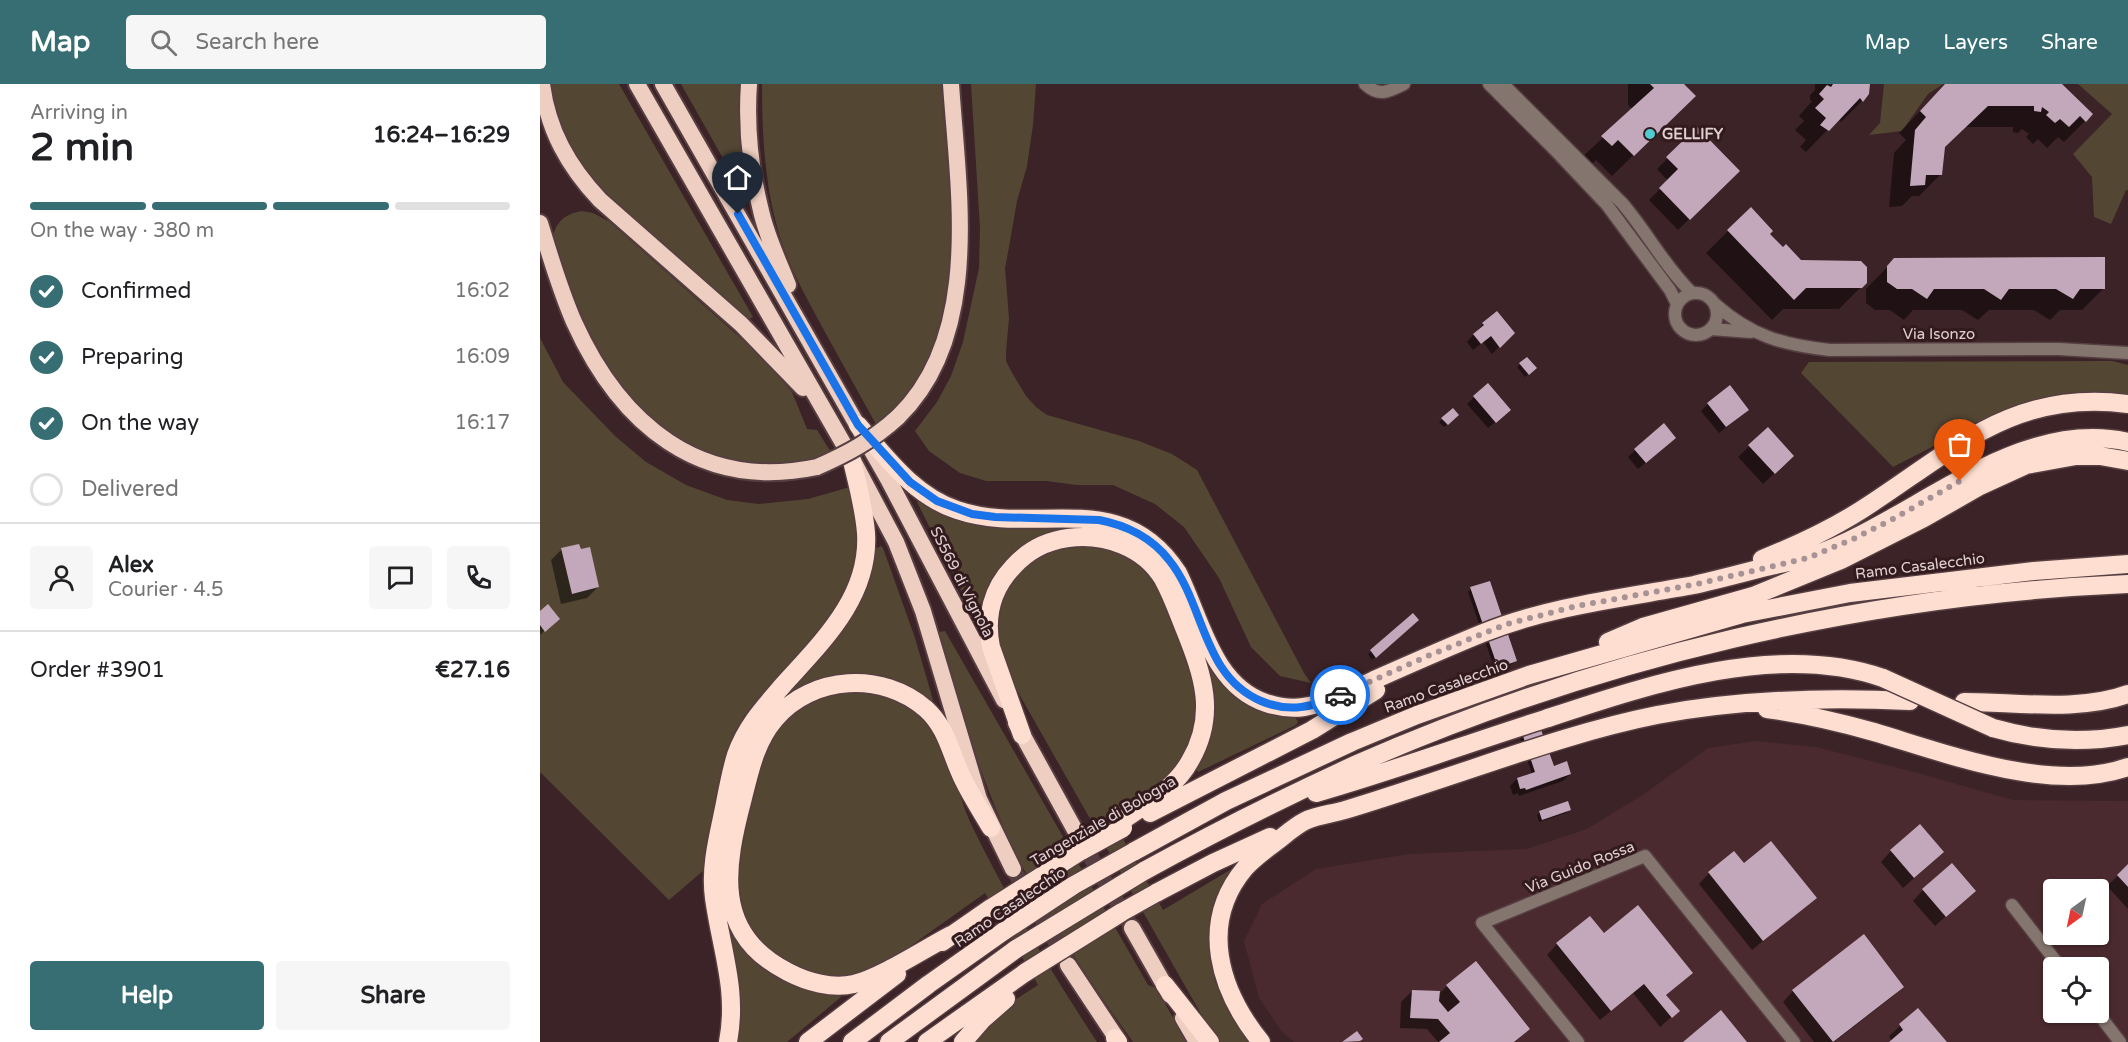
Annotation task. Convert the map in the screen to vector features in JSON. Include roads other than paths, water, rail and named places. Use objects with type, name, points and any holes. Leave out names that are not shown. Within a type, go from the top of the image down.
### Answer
[{"type":"highway","points":[[542,84],[547,116],[553,132],[572,167],[585,185],[741,324],[823,410]]},
{"type":"highway","points":[[637,84],[881,512],[910,574],[923,611],[968,766],[991,828]]},
{"type":"highway","points":[[663,84],[816,349]]},
{"type":"highway","points":[[749,84],[752,153],[761,213],[816,349]]},
{"type":"highway","points":[[540,223],[564,297],[583,340],[611,386],[645,425],[680,450],[720,465],[767,473],[817,467],[864,444],[897,417],[919,393],[945,338],[952,312],[959,259],[960,229],[951,84]]},
{"type":"highway","name":"SS569 di Vignola","points":[[816,349],[908,516],[1022,735],[1076,832]]},
{"type":"highway","points":[[1697,584],[1789,548],[1837,525],[1962,441],[2005,420],[2052,406],[2090,402],[2128,405]]},
{"type":"highway","points":[[858,425],[910,482],[937,501],[956,510],[995,517],[1099,520],[1124,527],[1149,541],[1170,561],[1178,573],[1208,643],[1224,672],[1245,693],[1266,703],[1289,708],[1323,703],[1494,629],[1577,606],[1697,584],[1808,558],[1832,549],[1893,519],[1960,481],[2020,451],[2054,442],[2083,438],[2128,442]]},
{"type":"highway","points":[[1529,675],[1643,627],[1753,596],[1841,560],[1924,519],[1980,486],[2026,465],[2076,456],[2100,456],[2128,461]]},
{"type":"highway","points":[[728,1042],[732,1023],[730,982],[712,884],[714,857],[730,778],[742,742],[756,716],[829,635],[850,602],[857,586],[865,554],[866,535],[863,508],[851,457]]},
{"type":"highway","points":[[1022,735],[988,634],[992,602],[1002,581],[1028,552],[1053,541],[1079,536],[1093,537],[1120,544],[1133,551],[1153,566],[1170,594],[1201,673],[1206,705],[1199,741],[1183,772],[1121,826]]},
{"type":"highway","name":"Ramo Casalecchio","points":[[852,1042],[928,984],[1074,885],[1226,801],[1352,742],[1417,715],[1529,675],[1742,614],[1850,593],[2034,571],[2128,564]]},
{"type":"highway","points":[[888,1042],[1016,949],[1144,872],[1265,808],[1358,764],[1460,722],[1560,688],[1682,652],[1778,629],[1876,610],[2032,591],[2128,584]]},
{"type":"highway","name":"Tangenziale di Bologna","points":[[808,1042],[951,935],[1121,826],[1312,730],[1430,655]]},
{"type":"highway","points":[[1265,808],[1366,779],[1629,692],[1685,678],[1740,669],[1797,664],[1843,667],[1883,678],[1993,728],[2032,738],[2103,740],[2128,735]]},
{"type":"highway","points":[[951,935],[879,974],[853,984],[827,984],[810,981],[783,970],[761,953],[742,931],[730,902],[728,878],[739,813],[758,744],[774,720],[788,706],[805,695],[831,686],[869,683],[895,690],[916,702],[927,710],[942,728],[963,779],[1012,869]]},
{"type":"highway","points":[[1964,702],[2072,703],[2102,701],[2128,694]]},
{"type":"highway","points":[[927,1042],[1078,939],[1156,893],[1305,821],[1535,749],[1657,715],[1732,704],[1803,699],[1910,701]]},
{"type":"highway","points":[[1732,704],[1829,720],[1988,766],[2069,776],[2107,774],[2128,768]]},
{"type":"highway","points":[[1261,1042],[1243,1019],[1225,981],[1219,945],[1219,926],[1229,894],[1245,868],[1256,857],[1305,821]]},
{"type":"highway","points":[[1132,928],[1197,1042]]},
{"type":"highway","points":[[1068,965],[1117,1041]]},
{"type":"highway","points":[[963,1042],[981,1020],[1028,975]]},
{"type":"highway","points":[[1165,986],[1210,1042]]},
{"type":"street","points":[[1365,84],[1379,93],[1396,87]]},
{"type":"street","points":[[1489,84],[1556,150],[1607,205],[1670,290],[1677,304]]},
{"type":"street","points":[[1503,84],[1622,203],[1692,293]]},
{"type":"street","points":[[1715,304],[1717,317],[1711,329],[1703,334],[1696,335],[1683,331],[1678,326],[1674,315],[1677,304],[1683,297],[1692,293],[1705,295],[1715,304],[1729,317],[1752,332]]},
{"type":"street","points":[[1711,329],[1752,332]]},
{"type":"street","name":"Via Isonzo","points":[[1752,332],[1801,347],[1830,350],[2059,349],[2128,353]]},
{"type":"street","name":"Via Guido Rossa","points":[[1578,1042],[1482,923],[1645,856],[1794,1042]]},
{"type":"street","points":[[2012,905],[2052,957]]},
{"type":"street","points":[[2105,1023],[2120,1042]]},
{"type":"tunnel","points":[[1076,832],[1132,928]]},
{"type":"tunnel","points":[[1013,869],[1067,961]]},
{"type":"place","name":"GELLIFY","points":[[1650,134]]}]
